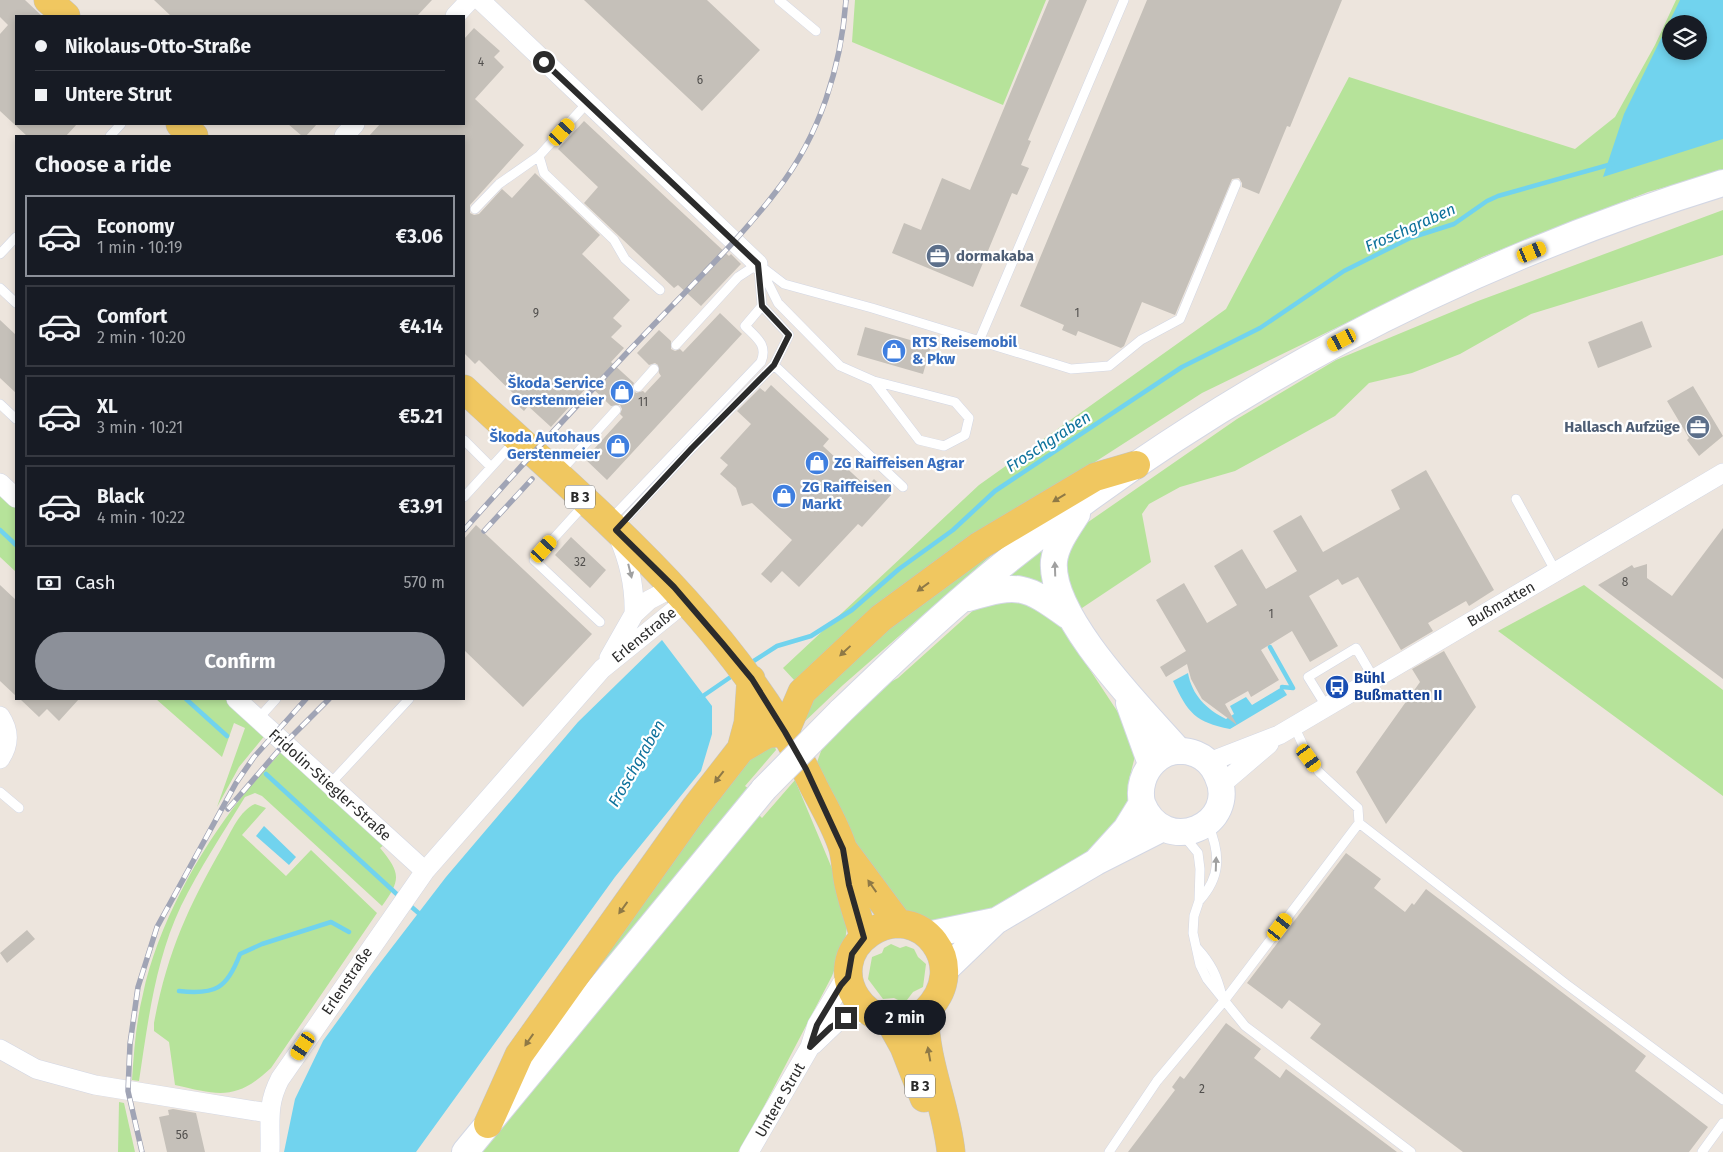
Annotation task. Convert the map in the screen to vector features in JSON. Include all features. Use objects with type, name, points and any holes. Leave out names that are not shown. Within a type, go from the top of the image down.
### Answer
[{"type":"main road","points":[[48,0],[65,15]]},
{"type":"main road","points":[[181,125],[193,135]]},
{"type":"main road","points":[[465,1152],[764,788],[840,712],[959,601],[1082,504],[1136,465],[1219,410],[1318,352],[1434,294],[1612,220],[1723,183]]},
{"type":"main road","name":"B 3","points":[[465,390],[612,526],[680,594],[744,669],[785,732],[806,769],[843,849],[899,924]]},
{"type":"main road","points":[[488,1124],[520,1055],[694,808],[741,749],[767,734],[785,732],[802,692],[881,618],[979,546],[1096,477],[1136,465]]},
{"type":"main road","points":[[1082,504],[1057,549],[1054,562],[1056,584],[1068,616],[1123,688],[1179,751]]},
{"type":"main road","points":[[959,601],[1001,590],[1029,590],[1068,616]]},
{"type":"main road","points":[[744,669],[774,689],[802,692]]},
{"type":"main road","points":[[741,749],[748,723],[744,669]]},
{"type":"main road","points":[[1123,688],[1151,764]]},
{"type":"main road","points":[[945,970],[996,920],[1096,862],[1172,831],[1195,830],[1207,823],[1220,802],[1221,785],[1209,762],[1198,755],[1179,751],[1161,756],[1151,764],[1142,779],[1142,804],[1150,818],[1172,831]]},
{"type":"main road","points":[[1096,862],[1126,828],[1142,804]]},
{"type":"main road","name":"B 3","points":[[843,849],[849,885],[864,938]]},
{"type":"main road","points":[[927,935],[996,920]]},
{"type":"main road","points":[[848,977],[852,954],[864,938],[876,929],[899,924],[918,930],[927,935],[940,950],[945,970],[940,993],[925,1012],[908,1020],[878,1016]]},
{"type":"main road","name":"B 3","points":[[848,977],[858,1001],[878,1016],[907,1055],[947,1152]]},
{"type":"main road","name":"B 3","points":[[925,1012],[929,1058],[952,1152]]},
{"type":"street","points":[[456,15],[470,0]]},
{"type":"street","points":[[480,0],[758,264]]},
{"type":"street","points":[[345,135],[354,125]]},
{"type":"street","name":"Bußmatten","points":[[1221,785],[1287,730],[1373,677],[1723,473]]},
{"type":"street","points":[[0,483],[15,497]]},
{"type":"street","name":"Erlenstraße","points":[[612,526],[632,578],[635,595],[634,614]]},
{"type":"street","name":"Erlenstraße","points":[[602,670],[634,614],[649,600],[680,594]]},
{"type":"street","name":"Erlenstraße","points":[[268,1113],[272,1093],[280,1078],[419,878],[602,670],[650,629],[680,594]]},
{"type":"street","name":"Fridolin-Stiegler-Straße","points":[[237,700],[330,784],[419,878]]},
{"type":"street","points":[[0,716],[6,725],[9,739],[0,759]]},
{"type":"street","name":"Bußmatten","points":[[1209,762],[1287,730]]},
{"type":"street","name":"Untere Strut","points":[[749,1152],[810,1047],[817,1025],[841,985],[848,977]]},
{"type":"street","name":"Untere Strut","points":[[810,1047],[837,1022],[878,1016]]},
{"type":"street","points":[[0,1048],[36,1069],[95,1085],[268,1113],[270,1152]]},
{"type":"lane","points":[[779,0],[816,31]]},
{"type":"lane","points":[[979,341],[1124,0]]},
{"type":"lane","points":[[475,209],[499,184],[539,156],[588,102]]},
{"type":"lane","points":[[111,135],[120,125]]},
{"type":"lane","points":[[539,156],[544,173],[614,240],[625,259],[660,290]]},
{"type":"lane","points":[[758,264],[784,284],[872,308],[1071,369],[1109,366],[1141,340],[1180,318],[1236,184]]},
{"type":"lane","points":[[0,254],[15,238]]},
{"type":"lane","points":[[612,526],[774,365],[789,335],[762,306],[758,264]]},
{"type":"lane","points":[[676,345],[738,278],[758,264]]},
{"type":"lane","points":[[758,264],[778,303],[840,366],[874,381],[955,402],[969,418],[965,435],[944,446],[919,440],[874,381]]},
{"type":"lane","points":[[0,288],[15,302]]},
{"type":"lane","points":[[612,526],[760,362],[765,353],[762,344],[745,326],[762,306]]},
{"type":"lane","points":[[774,365],[903,487]]},
{"type":"lane","points":[[638,387],[654,369]]},
{"type":"lane","points":[[0,404],[15,418]]},
{"type":"lane","points":[[557,476],[616,410]]},
{"type":"lane","points":[[465,496],[518,439]]},
{"type":"lane","points":[[465,441],[491,467]]},
{"type":"lane","points":[[1516,499],[1556,572]]},
{"type":"lane","points":[[586,503],[534,560],[600,622]]},
{"type":"lane","points":[[1326,706],[1308,677],[1356,648],[1373,677]]},
{"type":"lane","points":[[258,719],[275,700]]},
{"type":"lane","points":[[330,784],[408,700]]},
{"type":"lane","points":[[1109,1152],[1157,1081],[1224,1001],[1359,823],[1358,808],[1319,772],[1287,730]]},
{"type":"lane","points":[[0,792],[19,808]]},
{"type":"lane","points":[[1199,901],[1211,888],[1216,871],[1217,846],[1207,823]]},
{"type":"lane","points":[[1359,823],[1566,984],[1723,1100]]},
{"type":"lane","points":[[1172,831],[1193,844],[1198,853],[1200,869],[1199,901],[1194,916],[1193,933],[1197,948],[1209,960],[1216,972],[1224,1001],[1244,1026],[1411,1152]]},
{"type":"lane","points":[[1702,1152],[1723,1123]]},
{"type":"green space","points":[[855,0],[1046,0],[1003,105],[852,42]]},
{"type":"green space","points":[[1676,0],[1723,0],[1723,171],[1648,192],[1482,257],[1202,393],[943,560],[795,681],[783,668],[979,485],[1226,309],[1349,77],[1575,149],[1615,117],[1662,30],[1662,60],[1707,60],[1707,15],[1669,15]]},
{"type":"green space","points":[[1723,210],[1723,255],[1531,314],[1460,354],[1412,373],[1369,383],[1335,416],[1235,471],[1180,487],[1149,504],[1142,514],[1151,562],[1079,610],[1066,576],[1065,559],[1081,527],[1237,419],[1336,360],[1478,301]]},
{"type":"green space","points":[[0,492],[15,505],[15,571],[0,557]]},
{"type":"green space","points":[[1035,517],[843,685],[799,727],[815,682]]},
{"type":"green space","points":[[1055,533],[1054,600],[997,583]]},
{"type":"green space","points":[[1584,585],[1723,690],[1723,796],[1498,631]]},
{"type":"green space","points":[[1001,597],[1025,600],[1061,626],[1131,732],[1135,756],[1128,784],[1129,801],[1108,836],[1054,876],[1002,905],[941,925],[906,915],[863,861],[817,762],[824,743],[865,696],[898,678],[977,607]]},
{"type":"green space","points":[[157,700],[229,700],[266,734],[239,767],[217,807],[245,728],[234,723],[222,757]]},
{"type":"green space","points":[[774,744],[776,750],[745,786],[749,789],[524,1062],[742,754]]},
{"type":"green space","points":[[283,750],[384,845],[380,848],[395,870],[396,877],[393,889],[382,906],[262,796],[255,793],[245,797],[196,878],[172,927],[154,992],[139,1081],[132,1080],[136,1037],[149,969],[169,917],[195,866],[225,819]]},
{"type":"green space","points":[[795,780],[836,878],[847,926],[845,942],[832,976],[748,1137],[738,1152],[480,1152],[758,814],[762,818]]},
{"type":"green space","points":[[255,804],[266,808],[242,835],[286,876],[311,850],[377,913],[271,1068],[259,1079],[237,1091],[226,1093],[215,1093],[175,1085],[169,1042],[154,1031],[154,1023],[165,974],[180,931],[199,890],[236,822],[245,811]]},
{"type":"green space","points":[[891,944],[900,948],[906,946],[914,949],[918,957],[926,964],[923,987],[913,992],[907,1000],[902,1002],[894,998],[883,999],[868,979],[872,957],[882,953],[884,948]]},
{"type":"green space","points":[[119,1102],[124,1103],[135,1152],[118,1152]]},
{"type":"water","points":[[1680,0],[1723,0],[1723,139],[1603,177],[1624,114],[1662,37],[1662,60],[1707,60],[1707,15],[1673,15]]},
{"type":"water","points":[[662,640],[712,706],[712,734],[701,771],[615,877],[416,1152],[284,1152],[295,1099],[323,1041],[373,972],[446,877],[578,722]]},
{"type":"water","points":[[1188,673],[1193,688],[1201,700],[1212,711],[1226,719],[1234,714],[1230,706],[1246,697],[1252,705],[1282,687],[1287,695],[1230,729],[1208,723],[1188,708],[1173,681]]},
{"type":"water","points":[[264,826],[296,857],[289,865],[256,836]]},
{"type":"building","points":[[0,0],[25,0],[41,15],[15,15],[15,125],[0,111],[0,34],[8,25],[0,17]]},
{"type":"building","points":[[154,0],[432,0],[418,15],[170,15]]},
{"type":"building","points":[[584,0],[707,0],[760,50],[702,111]]},
{"type":"building","points":[[1049,0],[1087,0],[1028,140],[1031,141],[1021,165],[1029,168],[1017,195],[1012,193],[973,287],[892,253],[904,223],[921,230],[942,178],[970,190]]},
{"type":"building","points":[[1147,0],[1342,0],[1290,127],[1287,126],[1259,194],[1242,187],[1239,178],[1232,179],[1175,315],[1142,302],[1124,346],[1121,348],[1078,331],[1076,336],[1062,330],[1064,325],[1020,306]]},
{"type":"building","points":[[474,28],[500,51],[494,57],[504,67],[475,99],[524,145],[470,205],[470,213],[474,215],[479,214],[502,189],[512,198],[535,173],[600,235],[582,254],[630,300],[613,318],[622,326],[611,337],[624,348],[611,362],[634,383],[632,388],[636,393],[643,391],[645,393],[661,376],[658,365],[655,363],[649,365],[637,353],[659,330],[671,341],[671,349],[675,351],[680,349],[683,352],[720,313],[742,334],[607,480],[585,459],[623,417],[620,414],[622,409],[620,405],[611,406],[589,385],[551,427],[528,406],[524,411],[512,400],[516,396],[479,360],[475,364],[465,354],[465,135],[370,135],[379,125],[465,125],[465,38]]},
{"type":"building","points":[[584,121],[729,256],[731,254],[741,264],[701,306],[678,285],[674,288],[584,203],[598,187],[558,149]]},
{"type":"building","points":[[15,125],[76,125],[67,135],[26,135]]},
{"type":"building","points":[[289,125],[316,125],[307,135],[301,135]]},
{"type":"building","points":[[0,320],[15,334],[15,392],[0,378]]},
{"type":"building","points":[[1642,321],[1652,347],[1598,368],[1588,342]]},
{"type":"building","name":"RTS Reisemobil & Pkw","points":[[865,327],[931,346],[923,374],[857,355]]},
{"type":"building","points":[[771,385],[829,439],[823,446],[867,487],[874,479],[891,495],[862,527],[858,524],[799,587],[782,571],[771,583],[761,574],[792,540],[752,503],[742,506],[736,488],[720,474],[728,465],[720,458],[751,424],[737,411],[760,388],[765,392]]},
{"type":"building","points":[[1693,386],[1723,436],[1699,456],[1687,440],[1689,438],[1667,401]]},
{"type":"building","points":[[1426,470],[1494,590],[1469,606],[1466,601],[1428,623],[1433,631],[1401,650],[1358,577],[1342,585],[1338,579],[1309,596],[1338,646],[1310,662],[1292,631],[1261,650],[1279,680],[1251,697],[1248,691],[1225,704],[1237,725],[1202,699],[1191,679],[1187,664],[1166,677],[1160,667],[1186,651],[1156,600],[1184,583],[1207,623],[1237,605],[1214,566],[1242,549],[1266,589],[1297,571],[1273,531],[1301,515],[1323,552],[1400,509],[1391,490]]},
{"type":"building","points":[[476,525],[592,634],[523,707],[465,651],[465,538]]},
{"type":"building","points":[[1723,528],[1723,679],[1598,585],[1632,565],[1634,568],[1647,564],[1647,578],[1672,596]]},
{"type":"building","points":[[571,537],[606,570],[590,588],[555,555]]},
{"type":"building","points":[[0,585],[15,599],[15,695],[0,681]]},
{"type":"building","points":[[1444,651],[1476,707],[1386,824],[1356,772],[1420,682],[1412,669]]},
{"type":"building","points":[[21,700],[78,700],[59,721],[47,709],[39,717]]},
{"type":"building","points":[[1346,853],[1381,879],[1374,888],[1405,912],[1412,903],[1414,905],[1426,889],[1646,1056],[1635,1071],[1708,1127],[1689,1152],[1463,1152],[1310,1038],[1321,1024],[1289,1000],[1282,1009],[1247,983]]},
{"type":"building","points":[[27,930],[35,939],[7,963],[0,953]]},
{"type":"building","points":[[1226,1023],[1261,1049],[1254,1058],[1280,1078],[1286,1069],[1397,1152],[1128,1152],[1175,1090],[1172,1087],[1180,1076],[1184,1079]]},
{"type":"building","points":[[173,1109],[196,1113],[205,1152],[167,1152],[159,1117],[169,1115],[168,1110]]},
{"type":"waterway","name":"Froschgraben","points":[[749,664],[777,646],[811,636],[852,610],[899,569],[953,530],[995,491],[1182,367],[1260,328],[1344,271],[1410,238],[1454,224],[1487,201],[1498,196],[1612,164]]},
{"type":"waterway","name":"Froschgraben","points":[[0,530],[15,544]]},
{"type":"waterway","points":[[1270,647],[1293,688],[1282,687]]},
{"type":"waterway","name":"Froschgraben","points":[[700,698],[735,674]]},
{"type":"waterway","name":"Froschgraben","points":[[187,700],[227,736]]},
{"type":"waterway","name":"Froschgraben","points":[[266,774],[401,898]]},
{"type":"waterway","name":"Froschgraben","points":[[407,903],[422,916]]},
{"type":"waterway","points":[[179,991],[202,992],[218,987],[230,975],[240,954],[262,944],[331,922],[349,932]]},
{"type":"railway","points":[[465,529],[575,408],[730,246],[778,189],[806,146],[826,99],[839,50],[846,0]]},
{"type":"railway","points":[[484,531],[532,479]]},
{"type":"railway","points":[[142,1152],[128,1091],[130,1044],[138,987],[157,927],[236,783],[254,757],[305,700]]},
{"type":"railway","points":[[228,809],[285,743],[328,700]]},
{"type":"place","name":"dormakaba","points":[[938,256]]},
{"type":"place","name":"RTS Reisemobil & Pkw","points":[[894,351]]},
{"type":"place","name":"Škoda Service Gerstenmeier","points":[[622,392]]},
{"type":"place","name":"Hallasch Aufzüge","points":[[1698,427]]},
{"type":"place","name":"Škoda Autohaus Gerstenmeier","points":[[618,446]]},
{"type":"place","name":"ZG Raiffeisen Agrar","points":[[817,463]]},
{"type":"place","name":"ZG Raiffeisen Markt","points":[[784,496]]},
{"type":"place","name":"Bühl Bußmatten II","points":[[1337,687]]},
{"type":"route","points":[[544,62],[758,264],[762,306],[789,335],[774,365],[692,448],[616,530],[674,587],[752,679],[806,769],[843,849],[849,885],[864,938],[852,954],[848,977],[841,985],[817,1025],[810,1047],[837,1022],[846,1018]]}]
